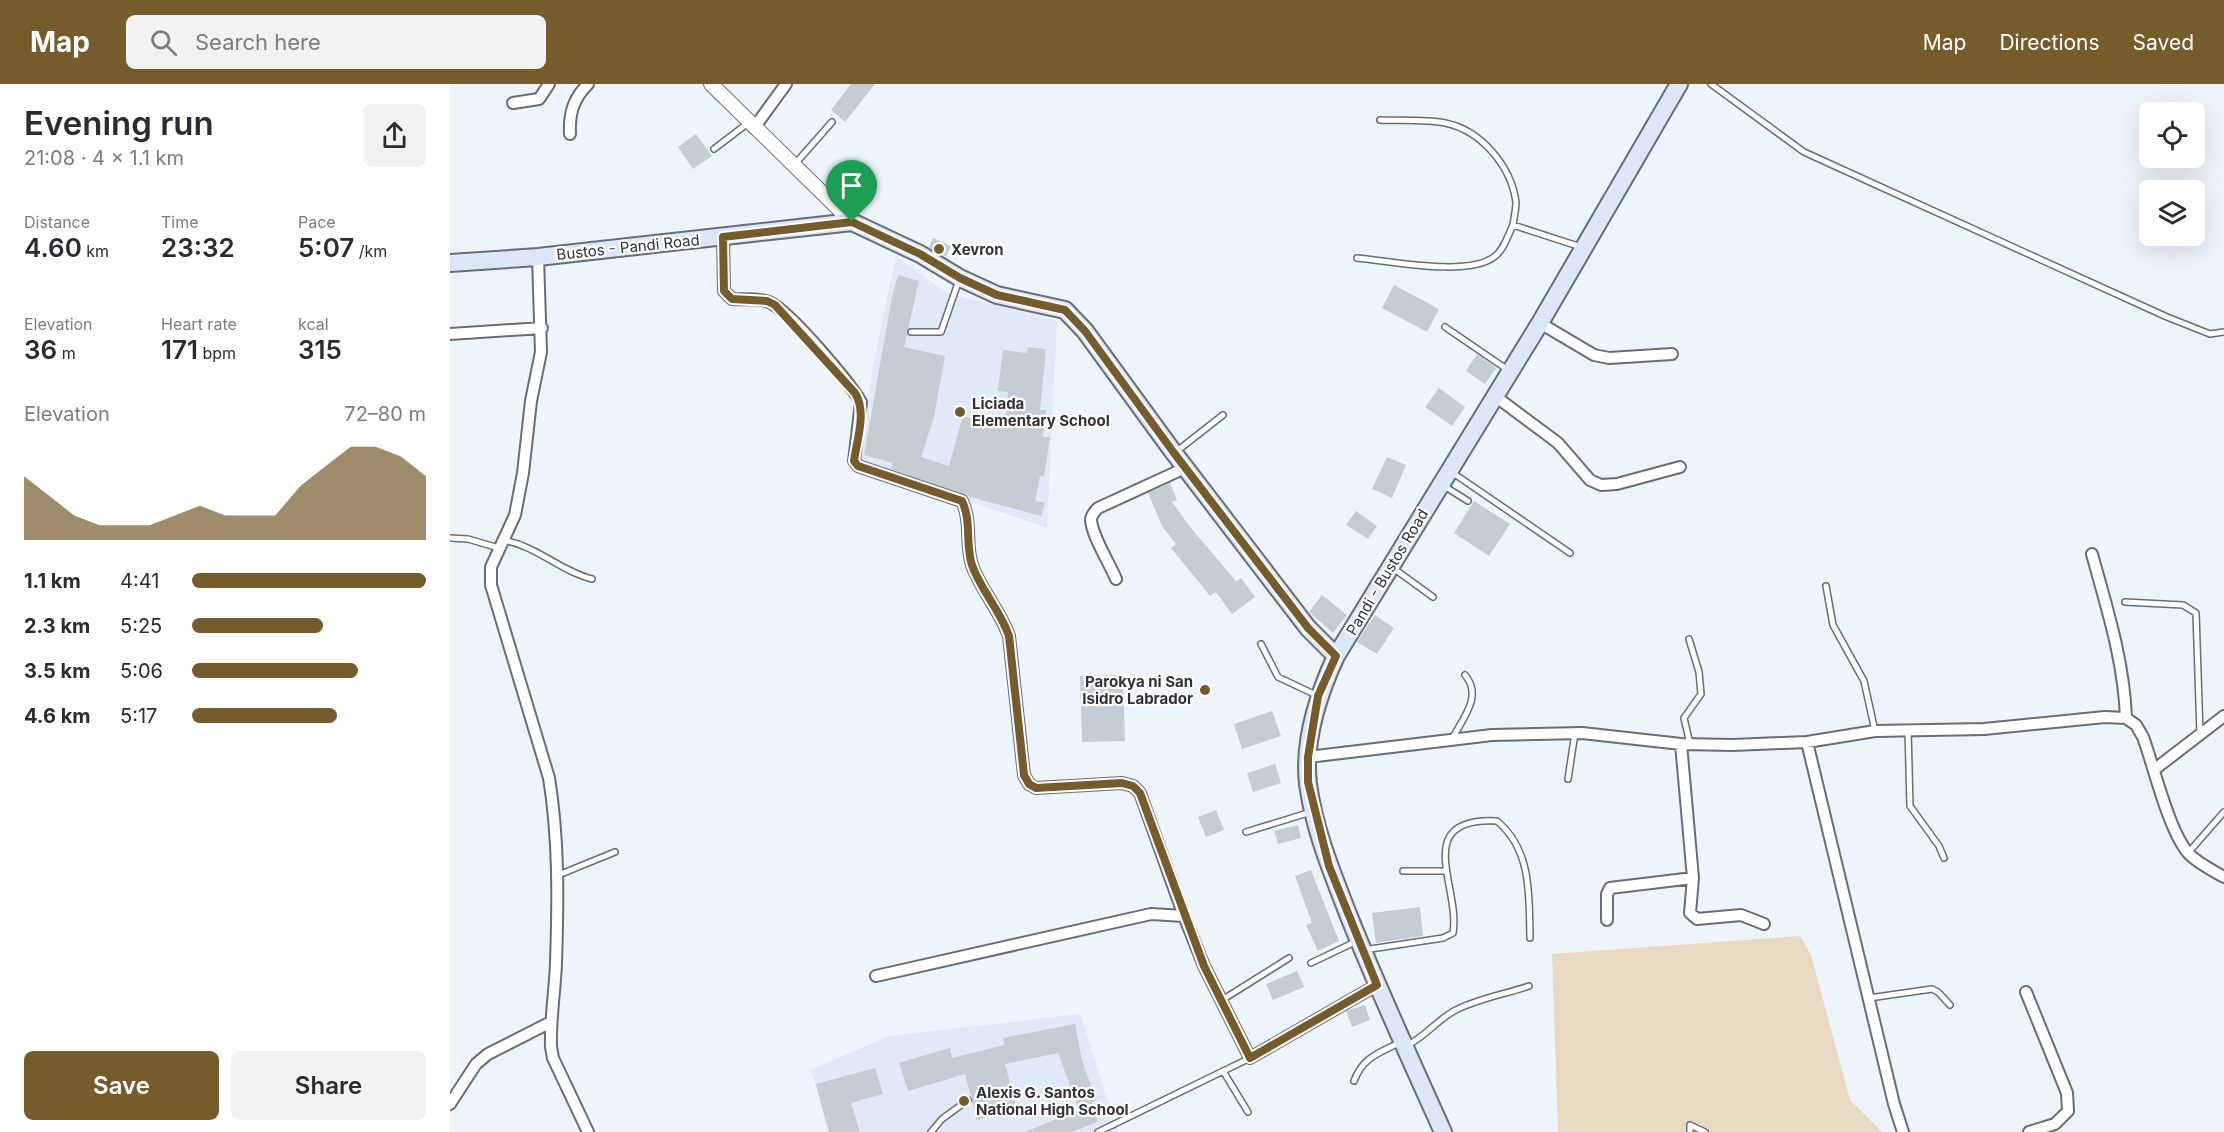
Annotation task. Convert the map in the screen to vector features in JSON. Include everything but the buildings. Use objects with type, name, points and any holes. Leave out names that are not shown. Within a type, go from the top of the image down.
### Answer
[{"type":"main road","name":"Pandi - Bustos Road","points":[[1443,1132],[1377,985],[1329,866],[1308,782],[1308,757],[1318,696],[1336,656],[1540,323],[1679,84]]},
{"type":"main road","name":"Bustos - Pandi Road","points":[[450,263],[538,257],[852,222]]},
{"type":"main road","points":[[852,222],[920,254],[960,278],[997,295],[1065,310],[1085,331],[1185,468],[1308,628],[1336,656]]},
{"type":"street","points":[[513,103],[539,99],[549,84]]},
{"type":"street","points":[[570,134],[569,118],[573,104],[588,84]]},
{"type":"street","points":[[711,84],[852,222]]},
{"type":"street","points":[[751,125],[786,84]]},
{"type":"street","points":[[723,237],[724,291],[732,299],[767,301],[775,305],[797,327],[861,402],[854,461],[858,466],[962,501],[968,518],[972,567],[1001,615],[1009,636],[1024,775],[1029,784],[1036,788],[1122,783],[1133,786],[1140,793],[1204,966],[1250,1058],[1377,985]]},
{"type":"street","points":[[538,257],[541,352],[531,401],[515,515],[491,567],[490,585],[544,752],[555,810],[556,965],[551,1022],[553,1058],[588,1132]]},
{"type":"street","points":[[1540,323],[1594,356],[1609,358],[1672,354]]},
{"type":"street","points":[[450,334],[542,328]]},
{"type":"street","points":[[1495,396],[1558,443],[1590,480],[1601,485],[1617,484],[1680,467]]},
{"type":"street","points":[[1116,579],[1091,519],[1093,513],[1098,508],[1185,468]]},
{"type":"street","points":[[2092,554],[2118,646],[2125,688],[2126,718]]},
{"type":"street","points":[[2154,769],[2224,716]]},
{"type":"street","points":[[1308,757],[1492,735],[1575,733],[1685,744],[1807,742],[1875,731],[1984,729],[2105,717],[2126,718],[2136,725],[2143,737],[2176,833],[2188,853],[2224,877]]},
{"type":"street","points":[[1807,742],[1903,1132]]},
{"type":"street","points":[[1685,744],[1693,878],[1690,913],[1697,919],[1741,915],[1764,924]]},
{"type":"street","points":[[1607,920],[1605,904],[1610,888],[1693,878]]},
{"type":"street","points":[[876,976],[1151,914],[1184,915]]},
{"type":"street","points":[[2026,992],[2067,1093],[2068,1112],[2055,1124],[2029,1132]]},
{"type":"street","points":[[450,1104],[476,1064],[489,1054],[551,1022]]},
{"type":"lane","points":[[1711,84],[1804,152],[2167,317],[2210,334],[2224,332]]},
{"type":"lane","points":[[1357,258],[1452,267],[1474,265],[1495,257],[1513,225],[1516,203],[1500,160],[1490,148],[1474,136],[1447,123],[1380,120]]},
{"type":"lane","points":[[794,165],[832,122]]},
{"type":"lane","points":[[714,149],[751,125]]},
{"type":"lane","points":[[1513,225],[1583,248]]},
{"type":"lane","points":[[911,332],[941,332],[960,278]]},
{"type":"lane","points":[[1445,327],[1510,371]]},
{"type":"lane","points":[[1174,453],[1223,415]]},
{"type":"lane","points":[[1444,477],[1468,501]]},
{"type":"lane","points":[[1444,477],[1570,553]]},
{"type":"lane","points":[[450,538],[529,546],[574,573],[592,579]]},
{"type":"lane","points":[[1390,566],[1433,597]]},
{"type":"lane","points":[[1826,586],[1833,625],[1864,681],[1875,731]]},
{"type":"lane","points":[[2126,602],[2184,605],[2196,613],[2200,735]]},
{"type":"lane","points":[[1685,744],[1684,718],[1701,694],[1689,639]]},
{"type":"lane","points":[[1261,644],[1278,677],[1318,696]]},
{"type":"lane","points":[[1451,740],[1473,700],[1472,684],[1465,675]]},
{"type":"lane","points":[[1908,730],[1910,806],[1939,846],[1944,858]]},
{"type":"lane","points":[[1568,778],[1575,733]]},
{"type":"lane","points":[[1246,832],[1314,811]]},
{"type":"lane","points":[[2188,853],[2224,812]]},
{"type":"lane","points":[[1311,963],[1360,945],[1443,938],[1453,933],[1455,921],[1444,848],[1450,835],[1465,825],[1480,820],[1497,821],[1518,844],[1525,862],[1530,938]]},
{"type":"lane","points":[[556,876],[615,852]]},
{"type":"lane","points":[[1403,871],[1446,871]]},
{"type":"lane","points":[[1222,1000],[1289,958]]},
{"type":"lane","points":[[1354,1081],[1364,1062],[1370,1057],[1421,1039],[1443,1018],[1457,1009],[1529,986]]},
{"type":"lane","points":[[1869,998],[1932,989],[1950,1005]]},
{"type":"lane","points":[[1098,1132],[1250,1058]]},
{"type":"lane","points":[[1223,1071],[1248,1113]]},
{"type":"lane","points":[[931,1132],[942,1119],[968,1100]]},
{"type":"lane","points":[[1690,1132],[1690,1125],[1705,1132]]},
{"type":"shaded area","name":"Liciada Elementary School","points":[[896,256],[947,293],[1057,321],[1047,528],[859,463],[874,360]]},
{"type":"shaded area","points":[[1800,936],[1811,955],[1850,1100],[1882,1132],[1558,1132],[1552,954]]},
{"type":"shaded area","name":"Alexis G. Santos National High School","points":[[1080,1014],[1118,1132],[828,1132],[811,1070],[889,1036]]},
{"type":"place","name":"Xevron","points":[[939,249]]},
{"type":"place","name":"Liciada Elementary School","points":[[960,412]]},
{"type":"place","name":"Parokya ni San Isidro Labrador","points":[[1205,690]]},
{"type":"place","name":"Alexis G. Santos National High School","points":[[964,1101]]},
{"type":"route","points":[[852,222],[920,254],[960,278],[997,295],[1065,310],[1085,331],[1174,453],[1308,628],[1336,656],[1318,696],[1308,757],[1308,782],[1329,866],[1377,985],[1250,1058],[1204,966],[1140,793],[1133,786],[1122,783],[1036,788],[1029,784],[1024,775],[1009,636],[1001,615],[972,567],[968,518],[962,501],[864,470],[858,466],[854,461],[862,411],[861,402],[855,393],[775,305],[767,301],[732,299],[724,291],[722,283],[723,237],[852,222]]}]
